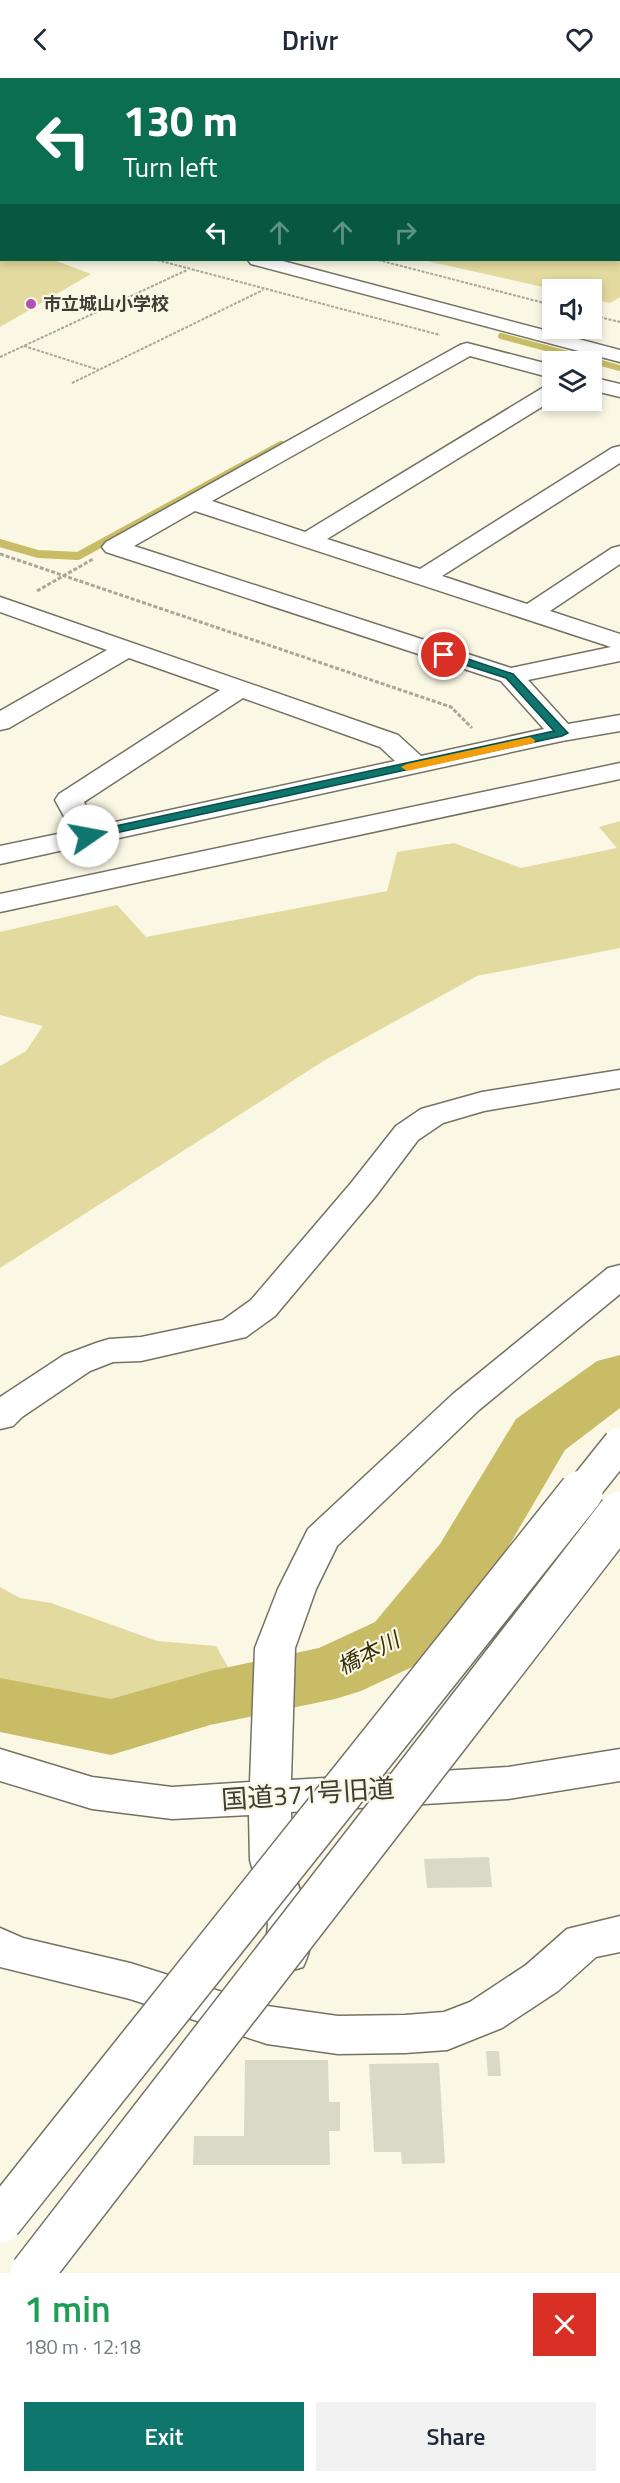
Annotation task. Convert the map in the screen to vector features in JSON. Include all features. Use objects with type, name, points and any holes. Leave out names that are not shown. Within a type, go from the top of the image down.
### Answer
[{"type":"street","points":[[262,261],[620,356]]},
{"type":"street","points":[[308,261],[542,323]]},
{"type":"street","points":[[602,339],[620,344]]},
{"type":"street","points":[[114,547],[467,349],[542,369]]},
{"type":"street","points":[[602,386],[620,391]]},
{"type":"street","points":[[308,540],[542,398]]},
{"type":"street","points":[[422,578],[620,453]]},
{"type":"street","points":[[194,503],[620,642]]},
{"type":"street","points":[[114,547],[510,676],[562,733]]},
{"type":"street","points":[[530,613],[620,553]]},
{"type":"street","points":[[3,608],[388,741],[415,765]]},
{"type":"street","points":[[0,722],[127,649]]},
{"type":"street","points":[[510,676],[620,653]]},
{"type":"street","points":[[88,836],[69,800],[240,688]]},
{"type":"street","points":[[0,855],[562,733],[620,723]]},
{"type":"street","points":[[0,903],[258,850],[620,771]]},
{"type":"street","points":[[0,1417],[9,1408],[77,1363],[109,1351],[141,1349],[234,1329],[263,1308],[394,1152],[407,1133],[432,1116],[450,1109],[482,1102],[620,1079]]},
{"type":"street","points":[[253,2020],[284,1976],[290,1924],[271,1860],[270,1796],[275,1648],[297,1589],[322,1538],[466,1402],[620,1276]]},
{"type":"street","points":[[0,2221],[620,1444]]},
{"type":"street","points":[[32,2273],[620,1513]]},
{"type":"street","name":"国道371号旧道","points":[[0,1765],[92,1792],[172,1803],[508,1783],[620,1765]]},
{"type":"street","points":[[0,1946],[13,1953],[130,1981],[267,2025],[338,2035],[405,2034],[447,2031],[486,2015],[542,1977],[583,1942],[620,1934]]},
{"type":"path","points":[[161,261],[466,342],[467,349]]},
{"type":"path","points":[[382,261],[542,302]]},
{"type":"path","points":[[0,357],[188,269]]},
{"type":"path","points":[[72,383],[264,289]]},
{"type":"path","points":[[602,318],[620,322]]},
{"type":"path","points":[[24,346],[100,370]]},
{"type":"path","points":[[3,608],[114,547]]},
{"type":"path","points":[[0,554],[451,707],[494,749]]},
{"type":"shaded area","name":"市立城山小学校","points":[[0,261],[57,261],[91,274],[0,327]]},
{"type":"shaded area","points":[[427,261],[620,261],[620,297],[610,303],[602,301],[602,279],[542,279],[542,287]]},
{"type":"shaded area","points":[[620,821],[620,948],[477,976],[325,1060],[0,1268],[0,1066],[26,1051],[43,1026],[0,1015],[0,932],[117,905],[146,937],[387,891],[397,852],[454,843],[521,868],[617,848],[599,827]]},
{"type":"shaded area","points":[[0,1587],[20,1598],[51,1603],[157,1641],[216,1646],[228,1667],[99,1706],[8,1684],[0,1687]]},
{"type":"building","points":[[489,1857],[492,1887],[427,1888],[424,1859]]},
{"type":"building","points":[[486,2051],[499,2051],[501,2076],[488,2076]]},
{"type":"building","points":[[245,2060],[328,2060],[329,2102],[340,2102],[340,2131],[329,2131],[330,2165],[193,2165],[194,2136],[244,2136]]},
{"type":"building","points":[[439,2063],[445,2163],[402,2164],[401,2152],[374,2152],[369,2064]]},
{"type":"waterway","points":[[501,336],[620,368]]},
{"type":"waterway","points":[[0,543],[38,554],[78,556],[281,445]]},
{"type":"waterway","name":"橋本川","points":[[0,1705],[111,1727],[210,1698],[335,1672],[401,1641],[465,1561],[540,1435],[620,1376]]},
{"type":"slow traffic","points":[[407,767],[530,740]]},
{"type":"place","name":"市立城山小学校","points":[[31,304]]},
{"type":"route","points":[[88,836],[562,733],[510,676],[444,655]]}]
